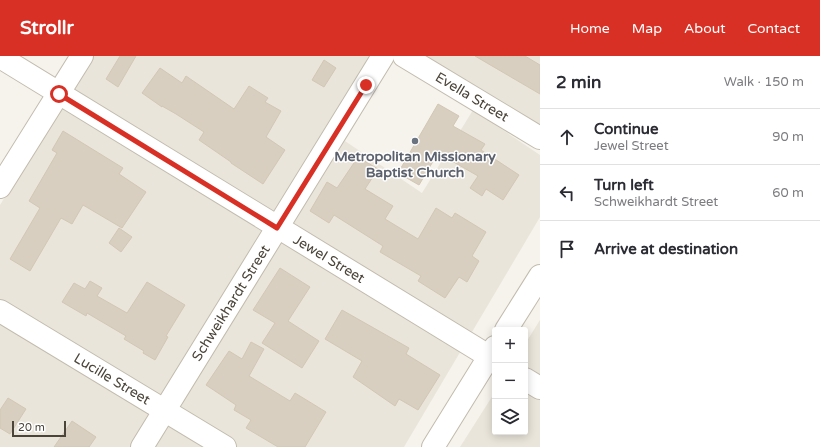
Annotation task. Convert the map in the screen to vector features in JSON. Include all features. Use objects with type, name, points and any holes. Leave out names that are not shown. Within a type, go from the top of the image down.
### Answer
[{"type":"street","points":[[0,187],[82,56]]},
{"type":"street","name":"Schweikhardt Street","points":[[142,447],[383,56]]},
{"type":"street","name":"Evella Street","points":[[404,56],[540,138]]},
{"type":"street","name":"Jewel Street","points":[[0,57],[277,228],[492,353]]},
{"type":"street","points":[[508,327],[540,276]]},
{"type":"street","name":"Lucille Street","points":[[0,311],[225,447]]},
{"type":"street","points":[[433,447],[492,356]]},
{"type":"street","points":[[528,381],[540,388]]},
{"type":"shaded area","points":[[91,56],[380,56],[392,63],[345,141],[422,193],[473,110],[540,155],[540,217],[404,447],[0,447],[0,205]]},
{"type":"shaded area","points":[[426,56],[540,56],[540,127]]},
{"type":"shaded area","points":[[540,320],[540,447],[460,447],[492,397],[492,435],[528,435],[528,339]]},
{"type":"building","points":[[120,56],[136,56],[118,87],[106,79]]},
{"type":"building","points":[[475,56],[525,56],[540,65],[540,94]]},
{"type":"building","points":[[324,60],[336,68],[324,87],[312,80]]},
{"type":"building","points":[[160,68],[182,83],[186,76],[234,109],[249,86],[268,98],[265,102],[281,111],[266,137],[285,150],[263,184],[199,140],[204,132],[162,107],[142,93]]},
{"type":"building","points":[[438,104],[459,116],[453,126],[485,144],[481,150],[519,175],[503,200],[486,189],[482,196],[470,188],[478,176],[438,153],[419,185],[398,173]]},
{"type":"building","points":[[63,131],[123,168],[119,174],[146,192],[122,228],[83,205],[72,224],[61,218],[30,271],[10,259],[40,208],[29,201],[57,153],[52,150]]},
{"type":"building","points":[[358,157],[378,169],[365,189],[393,206],[385,219],[418,239],[436,208],[452,218],[455,213],[486,232],[472,256],[479,261],[467,282],[459,277],[445,298],[418,281],[421,276],[380,252],[383,246],[334,215],[329,223],[310,211],[327,182],[337,188]]},
{"type":"building","points":[[119,228],[132,237],[121,252],[109,243]]},
{"type":"building","points":[[280,268],[310,287],[288,321],[319,341],[302,368],[262,343],[275,323],[253,310]]},
{"type":"building","points":[[90,281],[102,288],[97,296],[127,313],[147,282],[185,305],[166,336],[168,337],[155,360],[143,353],[144,351],[124,339],[126,336],[87,313],[86,316],[62,302],[74,283],[85,289]]},
{"type":"building","points":[[342,310],[409,348],[406,354],[440,375],[418,410],[399,399],[395,406],[353,377],[362,361],[325,339]]},
{"type":"building","points":[[251,342],[264,349],[249,376],[290,401],[295,393],[326,412],[305,447],[278,447],[246,428],[251,420],[234,410],[236,405],[206,385],[229,351],[242,359]]},
{"type":"building","points":[[8,398],[26,409],[10,434],[0,428],[0,410]]},
{"type":"building","points":[[72,421],[96,437],[89,447],[54,447]]},
{"type":"place","name":"Metropolitan Missionary Baptist Church","points":[[415,141]]},
{"type":"route","points":[[59,94],[277,228],[366,85]]}]
